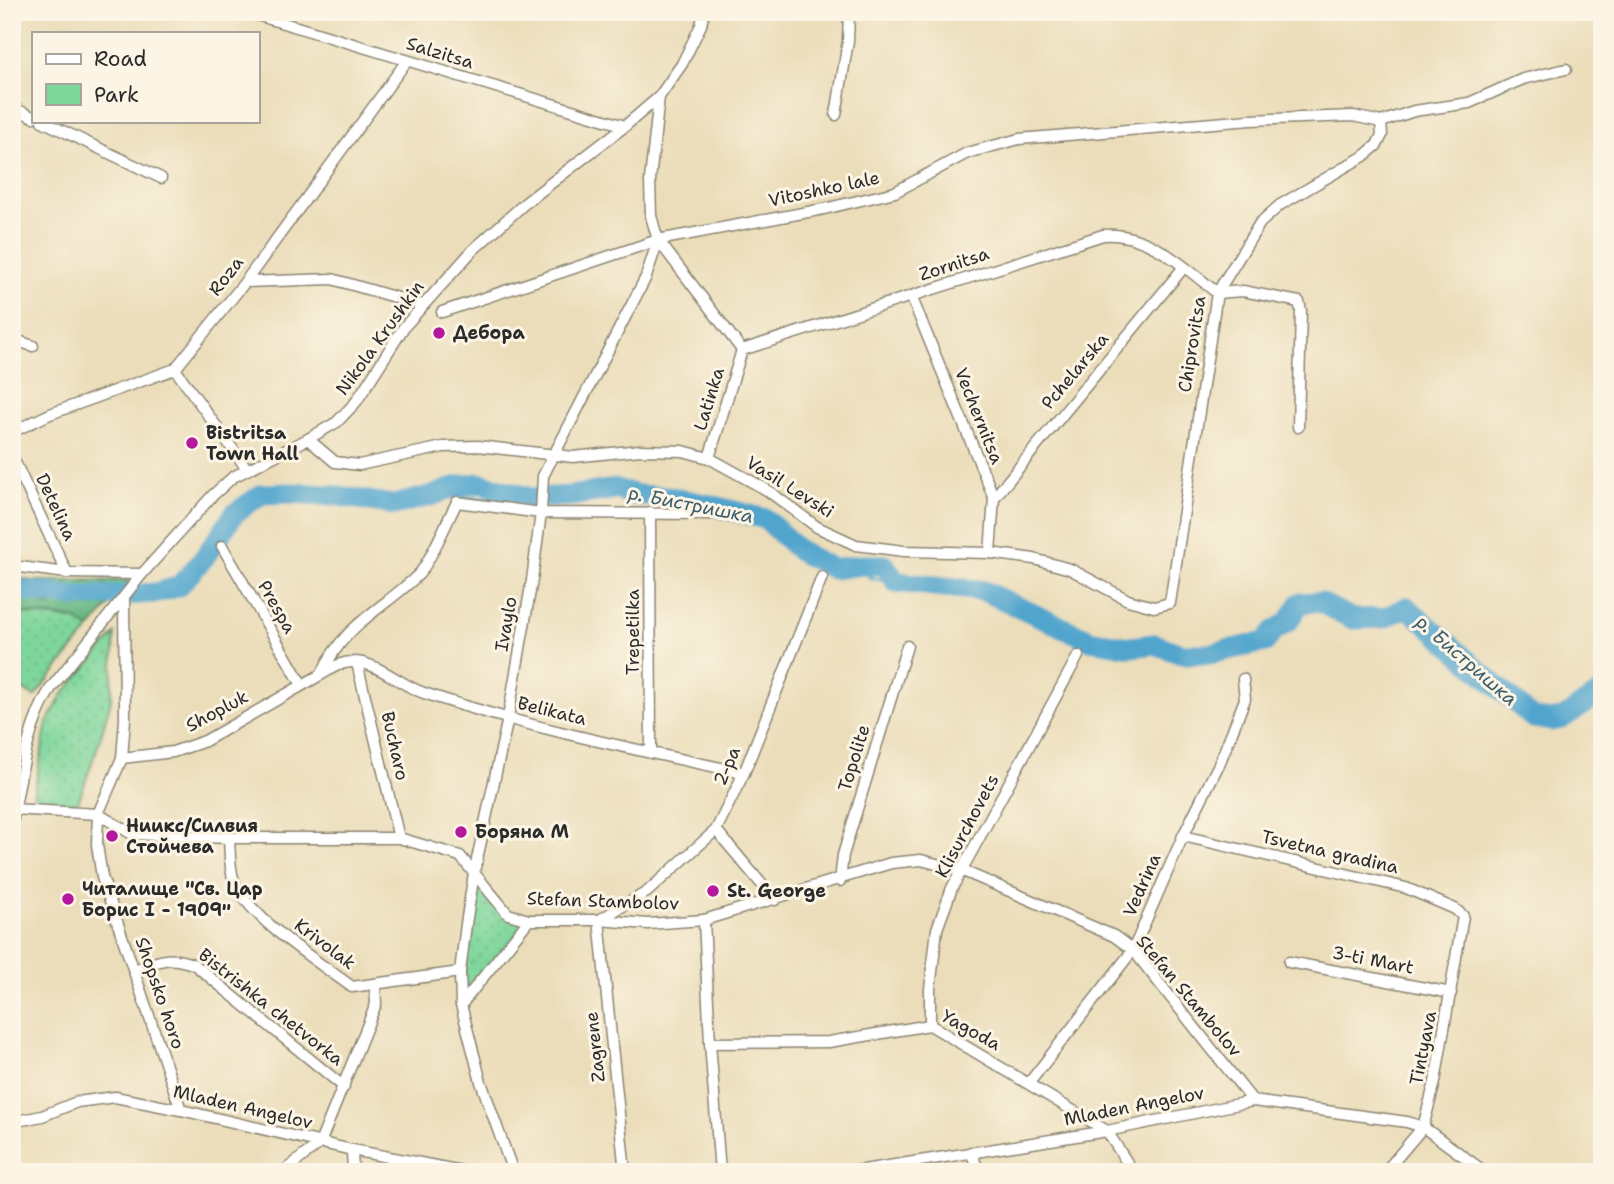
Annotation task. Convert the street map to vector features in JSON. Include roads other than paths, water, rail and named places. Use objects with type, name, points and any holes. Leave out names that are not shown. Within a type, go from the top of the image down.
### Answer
[{"type":"street","name":"Salzitsa","points":[[247,12],[625,126]]},
{"type":"street","name":"Nikola Krushkin","points":[[12,823],[38,708],[140,577],[212,496],[233,477],[337,422],[356,402],[404,327],[471,251],[524,204],[659,97],[682,64],[701,25],[704,12]]},
{"type":"street","points":[[836,114],[848,41],[849,12]]},
{"type":"street","name":"Roza","points":[[175,369],[245,282],[406,62]]},
{"type":"street","points":[[1381,122],[1413,111],[1469,103],[1523,79],[1566,69]]},
{"type":"street","points":[[659,97],[650,180],[651,216],[658,240],[742,350]]},
{"type":"street","points":[[12,107],[32,117]]},
{"type":"street","name":"Vitoshko lale","points":[[442,312],[658,240],[824,209],[895,191],[967,153],[1018,139],[1250,120],[1353,116],[1381,122]]},
{"type":"street","points":[[44,122],[161,177]]},
{"type":"street","name":"Chiprovitsa","points":[[1170,603],[1217,293],[1260,223],[1280,205],[1364,156],[1377,145],[1382,135],[1381,122]]},
{"type":"street","name":"Zornitsa","points":[[742,350],[1102,235],[1117,233],[1132,237],[1184,267],[1217,293]]},
{"type":"street","name":"Ivaylo","points":[[513,1172],[481,1082],[461,1005],[460,972],[474,873],[508,718],[541,513],[543,476],[646,277],[658,240]]},
{"type":"street","name":"Pchelarska","points":[[994,498],[1184,267]]},
{"type":"street","points":[[245,282],[332,279],[422,305]]},
{"type":"street","points":[[1217,293],[1243,291],[1299,302],[1298,427]]},
{"type":"street","name":"Vechernitsa","points":[[911,296],[994,498],[990,553]]},
{"type":"street","points":[[12,339],[33,346]]},
{"type":"street","name":"Latinka","points":[[709,458],[742,350]]},
{"type":"street","points":[[12,432],[50,414],[175,369],[247,469]]},
{"type":"street","name":"Vasil Levski","points":[[308,439],[335,462],[359,464],[443,447],[478,446],[573,457],[640,450],[683,451],[709,458],[767,490],[817,527],[856,545],[904,551],[990,553],[1034,559],[1070,569],[1128,600],[1154,607],[1170,603]]},
{"type":"street","name":"Detelina","points":[[12,456],[67,573]]},
{"type":"street","points":[[322,674],[330,655],[358,623],[421,572],[457,502],[541,513],[710,514]]},
{"type":"street","name":"Trepetilka","points":[[650,512],[651,753]]},
{"type":"street","name":"Prespa","points":[[222,546],[302,685]]},
{"type":"street","points":[[12,566],[67,573],[140,577]]},
{"type":"street","name":"2-ра","points":[[599,919],[647,891],[716,830],[744,773],[822,577]]},
{"type":"street","name":"Shopsko horo","points":[[124,599],[125,719],[121,758],[98,814],[97,845],[102,877],[181,1110]]},
{"type":"street","name":"Topolite","points":[[839,881],[843,855],[907,646]]},
{"type":"street","name":"Klisurchovets","points":[[930,1025],[930,989],[937,929],[952,888],[1078,656]]},
{"type":"street","name":"Shopluk","points":[[121,758],[173,752],[205,741],[342,663],[358,663]]},
{"type":"street","name":"Belikata","points":[[358,663],[374,667],[420,692],[508,718],[744,773]]},
{"type":"street","name":"Bucharo","points":[[358,663],[399,838]]},
{"type":"street","name":"Vedrina","points":[[1029,1083],[1133,950],[1183,836],[1220,762],[1245,699],[1243,679]]},
{"type":"street","name":"Stefan Stambolov","points":[[14,809],[98,814],[132,834],[229,838],[399,838],[460,856],[508,914],[528,920],[599,919],[648,924],[704,920],[891,863],[921,860],[962,871],[1114,936],[1133,950],[1254,1101]]},
{"type":"street","points":[[716,830],[775,900]]},
{"type":"street","name":"Tsvetna gradina","points":[[1183,836],[1406,888],[1455,909],[1463,916]]},
{"type":"street","name":"Krivolak","points":[[229,838],[233,878],[240,894],[256,914],[352,987],[460,972]]},
{"type":"street","name":"Tintyava","points":[[1385,1172],[1423,1128],[1435,1082],[1463,916]]},
{"type":"street","name":"Zagrene","points":[[599,919],[625,1172]]},
{"type":"street","points":[[461,1005],[528,920]]},
{"type":"street","points":[[704,920],[720,1172]]},
{"type":"street","name":"Bistrishka chetvorka","points":[[135,970],[160,960],[177,958],[195,965],[344,1087]]},
{"type":"street","name":"3-ti Mart","points":[[1289,962],[1451,993]]},
{"type":"street","points":[[283,1172],[320,1143],[376,1004],[376,984]]},
{"type":"street","name":"Yagoda","points":[[710,1043],[829,1042],[930,1025],[1107,1130],[1133,1172]]},
{"type":"street","name":"Mladen Angelov","points":[[12,1122],[42,1116],[77,1102],[115,1097],[352,1150],[467,1172]]},
{"type":"street","name":"Mladen Angelov","points":[[851,1172],[1107,1130],[1254,1101],[1407,1122],[1423,1128]]},
{"type":"street","points":[[1423,1128],[1485,1172]]},
{"type":"street","points":[[352,1150],[353,1172]]},
{"type":"street","points":[[971,1152],[979,1172]]},
{"type":"waterway","name":"р. Бистришка","points":[[12,589],[78,597],[157,593],[179,586],[204,558],[235,513],[262,494],[339,496],[394,505],[458,486],[479,483],[531,498],[570,496],[615,489],[638,495],[671,497],[766,519],[799,551],[833,569],[885,565],[896,582],[984,591],[1090,640],[1130,647],[1155,644],[1181,654],[1209,654],[1265,642],[1274,631],[1289,621],[1300,603],[1319,602],[1353,619],[1384,618],[1407,607],[1533,718],[1551,721],[1563,718],[1602,692]]},
{"type":"waterway","points":[[434,495],[495,500],[531,498]]},
{"type":"waterway","points":[[862,565],[870,578],[896,582]]},
{"type":"place","name":"Дебора","points":[[439,333]]},
{"type":"place","name":"Bistritsa Town Hall","points":[[192,443]]},
{"type":"place","name":"Боряна М","points":[[461,832]]},
{"type":"place","name":"Ниикс/Силвия Стойчева","points":[[112,836]]},
{"type":"place","name":"St. George","points":[[713,891]]},
{"type":"place","name":"Читалище \"Св. Цар Борис I - 1909\"","points":[[68,899]]}]
